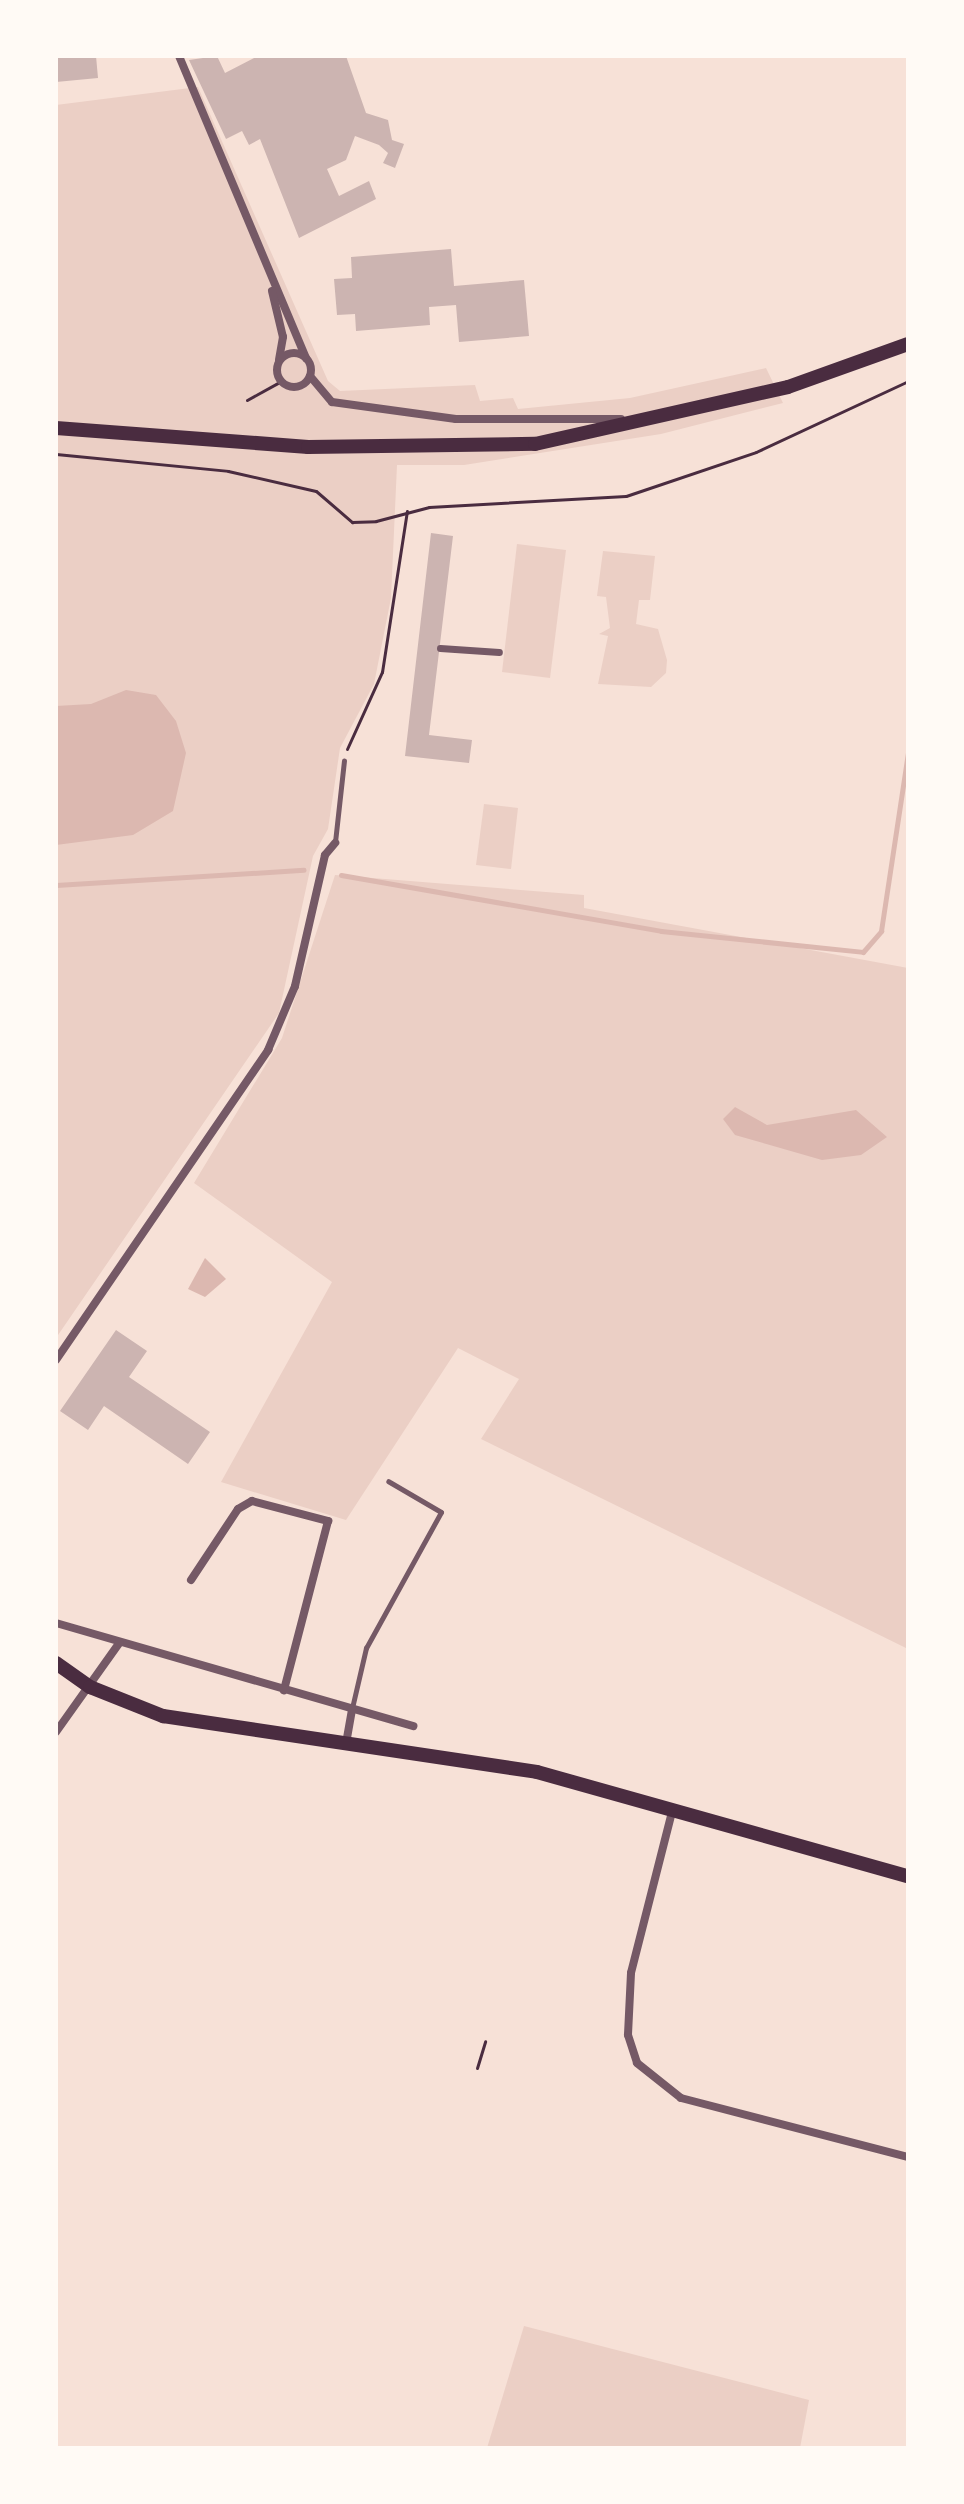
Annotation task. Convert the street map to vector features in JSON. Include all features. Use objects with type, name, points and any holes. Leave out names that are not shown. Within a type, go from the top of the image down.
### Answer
[{"type":"main road","points":[[56,428],[357,449],[535,444],[653,422],[788,387],[908,344]]},
{"type":"main road","points":[[56,1663],[90,1687],[163,1716],[347,1738],[537,1772],[908,1876]]},
{"type":"street","points":[[179,56],[306,358],[310,376],[332,402],[456,419],[653,422]]},
{"type":"street","points":[[266,267],[283,337],[278,364],[281,381],[294,387],[310,376]]},
{"type":"street","points":[[278,364],[290,353],[306,358]]},
{"type":"street","points":[[440,648],[499,652]]},
{"type":"street","points":[[56,1360],[268,1050],[295,986],[325,855],[335,843]]},
{"type":"street","points":[[191,1580],[238,1509],[252,1501],[328,1521],[284,1690]]},
{"type":"street","points":[[56,1623],[413,1726]]},
{"type":"street","points":[[56,1732],[120,1642]]},
{"type":"street","points":[[347,1738],[352,1709]]},
{"type":"street","points":[[673,1808],[631,1973],[628,2035],[637,2063],[681,2098],[908,2157]]},
{"type":"lane","points":[[335,843],[344,760]]},
{"type":"lane","points":[[352,1709],[366,1648],[441,1512],[388,1481]]},
{"type":"path","points":[[247,400],[281,381]]},
{"type":"path","points":[[56,454],[218,470],[316,491],[352,522],[407,511],[626,496],[756,452],[908,381]]},
{"type":"path","points":[[344,760],[382,672],[407,511]]},
{"type":"path","points":[[477,2068],[485,2041]]},
{"type":"shaded area","points":[[198,87],[328,381],[340,391],[475,385],[480,401],[513,398],[518,409],[630,398],[766,368],[783,403],[661,434],[464,465],[397,465],[391,598],[374,684],[340,748],[328,829],[313,856],[279,1013],[56,1338],[56,105]]},
{"type":"shaded area","points":[[517,544],[566,550],[550,678],[502,672]]},
{"type":"shaded area","points":[[603,551],[655,556],[650,600],[639,600],[636,624],[658,629],[667,660],[666,673],[651,687],[598,684],[608,636],[599,634],[610,628],[606,597],[597,596]]},
{"type":"shaded area","points":[[126,690],[156,695],[176,721],[186,753],[173,811],[133,835],[56,845],[56,706],[91,704]]},
{"type":"shaded area","points":[[484,804],[518,808],[511,869],[476,865]]},
{"type":"shaded area","points":[[335,875],[584,895],[584,908],[908,968],[908,1649],[481,1439],[519,1379],[458,1348],[346,1520],[221,1482],[332,1282],[194,1183],[282,1038]]},
{"type":"shaded area","points":[[735,1107],[767,1125],[856,1110],[887,1137],[861,1155],[822,1160],[735,1135],[723,1119]]},
{"type":"shaded area","points":[[205,1258],[226,1279],[205,1297],[188,1289]]},
{"type":"shaded area","points":[[524,2326],[809,2400],[800,2448],[487,2448]]},
{"type":"building","points":[[56,56],[96,56],[98,78],[56,82]]},
{"type":"building","points":[[217,56],[225,73],[258,56],[346,56],[366,113],[388,120],[392,140],[404,144],[395,168],[383,163],[388,153],[379,145],[355,136],[346,160],[327,169],[339,196],[369,181],[376,199],[299,238],[260,139],[249,145],[242,131],[226,139],[189,60]]},
{"type":"building","points":[[451,249],[454,286],[524,280],[529,336],[459,342],[456,305],[429,307],[430,325],[356,331],[355,314],[337,315],[334,279],[352,278],[351,257]]},
{"type":"building","points":[[431,533],[453,536],[429,735],[472,740],[469,763],[405,756]]},
{"type":"building","points":[[116,1330],[147,1351],[129,1377],[210,1432],[188,1464],[104,1406],[88,1430],[60,1411]]},
{"type":"waterway","points":[[341,875],[661,931],[863,952],[881,931],[908,753]]},
{"type":"waterway","points":[[56,885],[304,870]]}]
